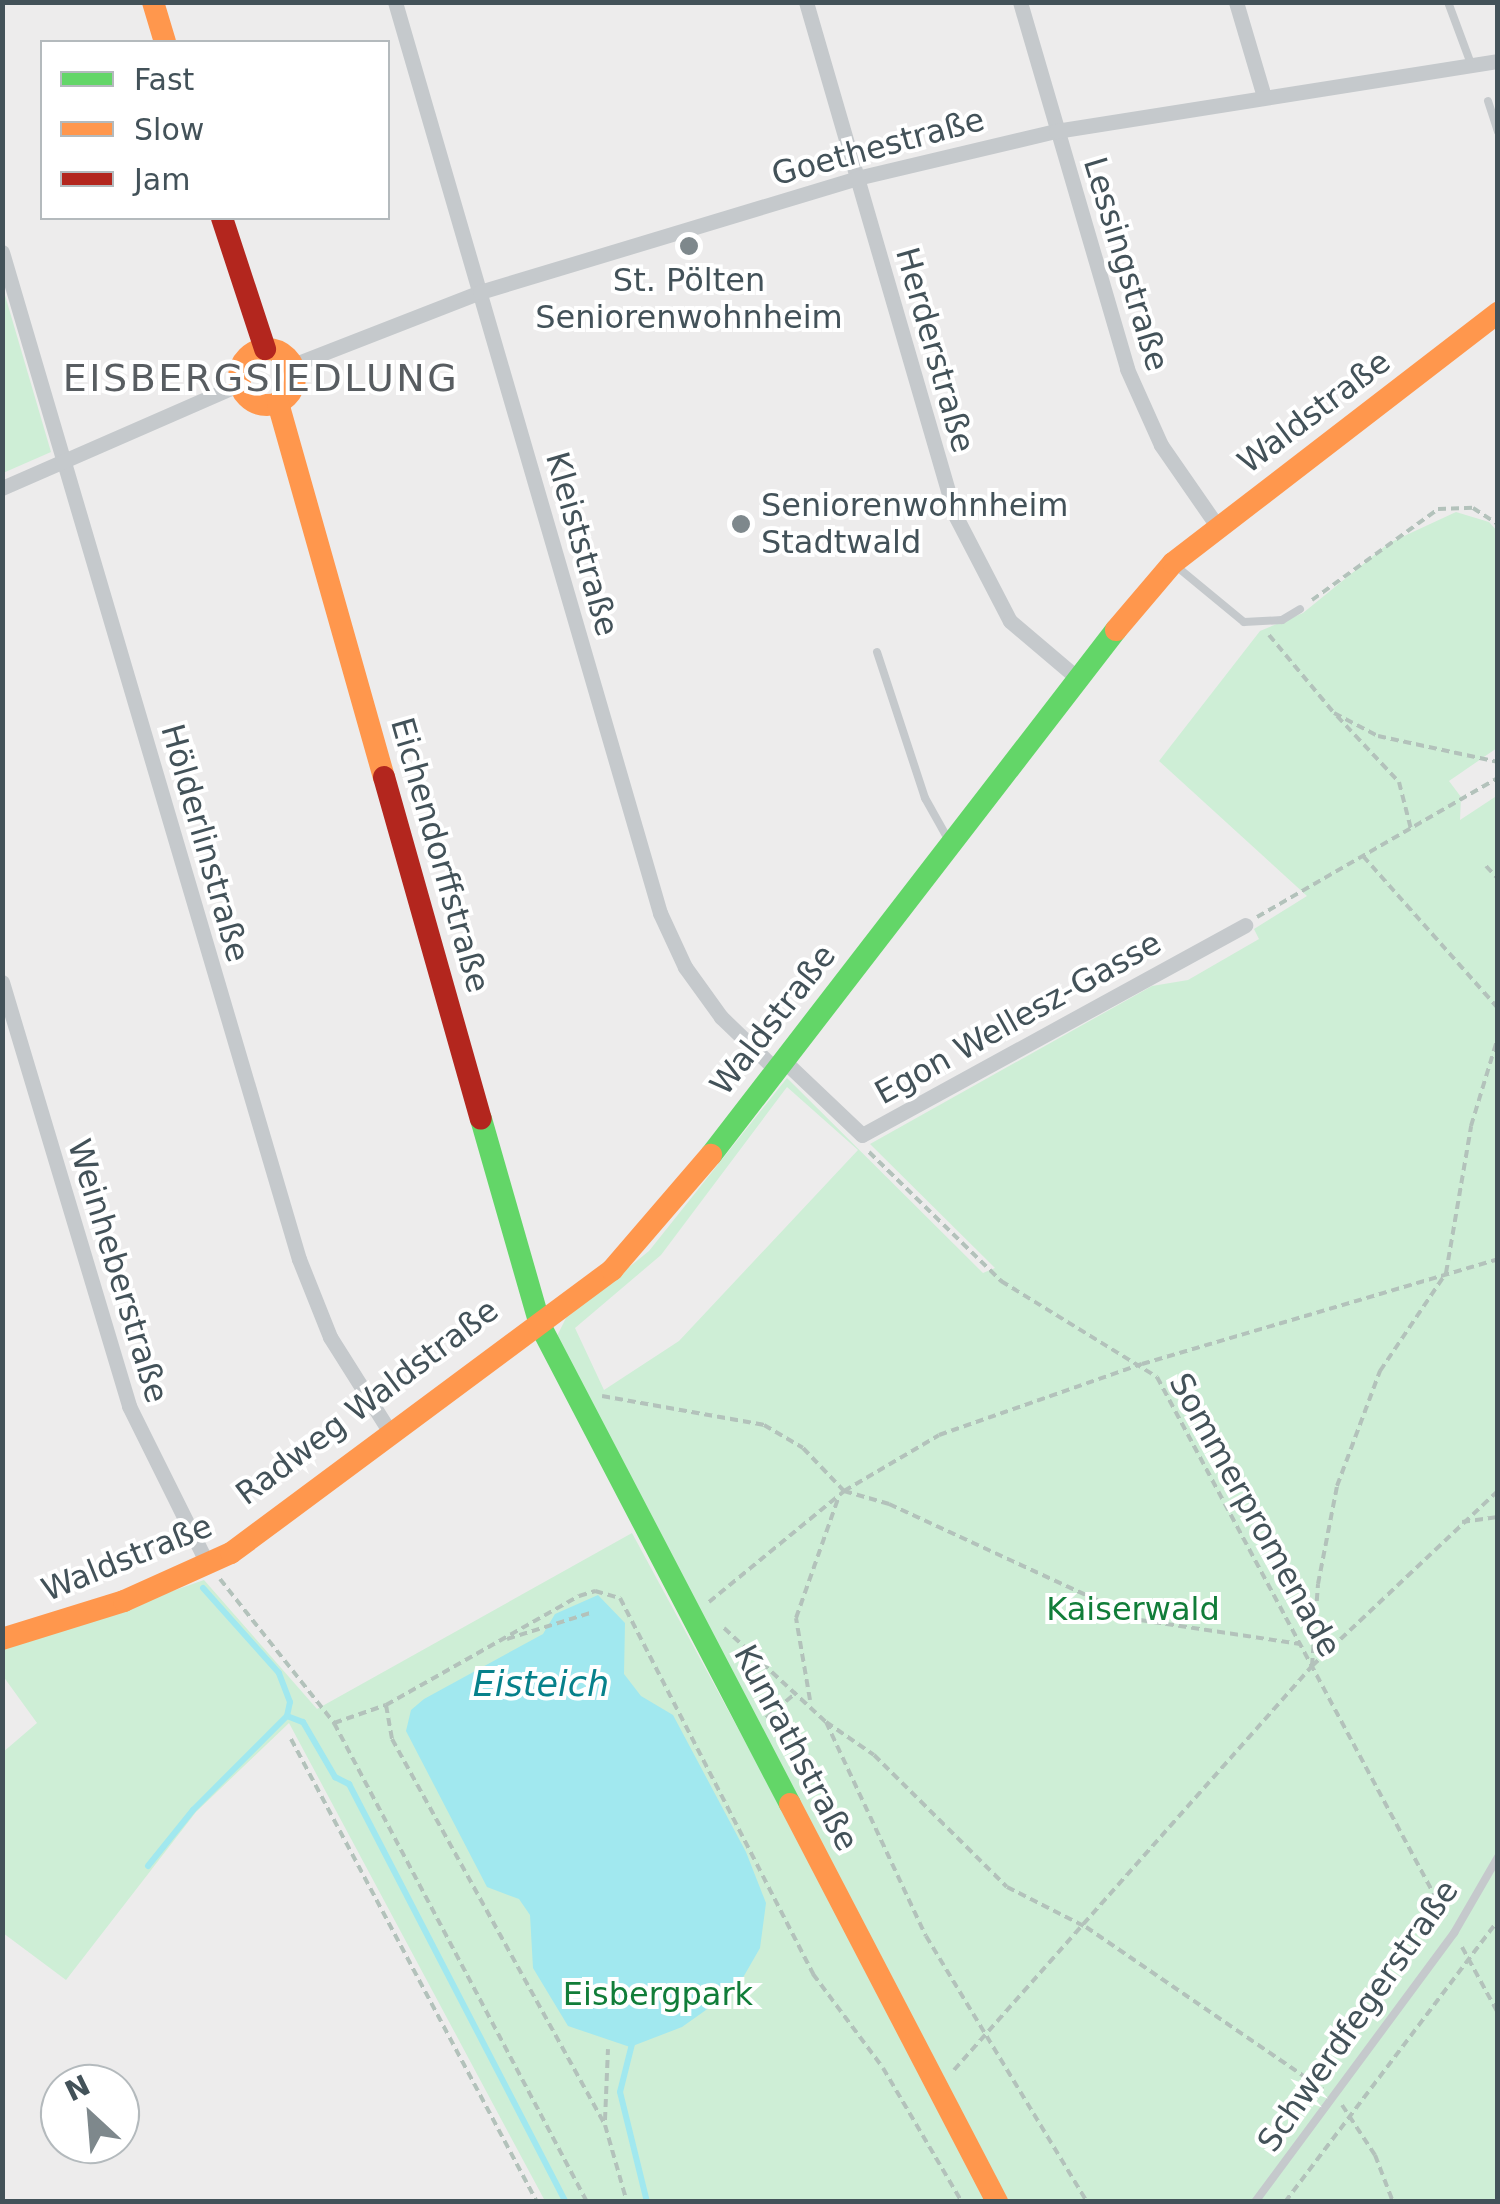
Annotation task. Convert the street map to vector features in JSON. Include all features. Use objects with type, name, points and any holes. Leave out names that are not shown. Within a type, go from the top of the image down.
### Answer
[{"type":"street","points":[[153,2],[163,40]]},
{"type":"street","name":"Kleiststraße","points":[[395,2],[660,913],[685,966],[721,1017],[778,1064]]},
{"type":"street","name":"Herderstraße","points":[[806,2],[955,515],[1010,620],[1076,677]]},
{"type":"street","name":"Lessingstraße","points":[[1020,2],[1126,369],[1161,445],[1217,526]]},
{"type":"street","points":[[1236,2],[1263,94]]},
{"type":"street","name":"Goethestraße","points":[[293,366],[480,292],[857,178],[1056,130],[1263,94],[1498,61]]},
{"type":"street","points":[[223,220],[265,349]]},
{"type":"street","name":"Hölderlinstraße","points":[[2,252],[299,1259],[330,1338],[391,1434]]},
{"type":"street","name":"Waldstraße","points":[[2,1640],[84,1616],[208,1565],[258,1536],[540,1325],[642,1242],[1076,677],[1173,562],[1498,313]]},
{"type":"street","points":[[265,349],[281,353],[293,366],[293,388],[278,403],[256,403],[240,384],[246,359],[265,349]]},
{"type":"street","points":[[2,488],[240,384]]},
{"type":"street","name":"Eichendorffstraße","points":[[278,403],[540,1325]]},
{"type":"street","name":"Egon Wellesz-Gasse","points":[[778,1064],[862,1135],[1245,924]]},
{"type":"street","name":"Weinheberstraße","points":[[2,982],[129,1406],[208,1565]]},
{"type":"street","name":"Kunrathstraße","points":[[540,1325],[997,2202]]},
{"type":"lane","points":[[1448,2],[1471,65]]},
{"type":"lane","points":[[1488,101],[1498,132]]},
{"type":"lane","points":[[1173,562],[1218,605],[1244,622],[1261,623],[1300,609]]},
{"type":"lane","points":[[876,652],[925,798],[950,843]]},
{"type":"lane","name":"Schwerdfegerstraße","points":[[1256,2202],[1454,1933],[1498,1857]]},
{"type":"path","points":[[1300,609],[1386,540],[1438,509],[1473,508],[1498,524]]},
{"type":"path","points":[[1261,623],[1296,674],[1399,782],[1410,828]]},
{"type":"path","points":[[1334,713],[1378,736],[1498,762]]},
{"type":"path","points":[[1245,924],[1498,778]]},
{"type":"path","points":[[1363,856],[1498,1008]]},
{"type":"path","points":[[1486,866],[1498,879]]},
{"type":"path","points":[[1312,1666],[1318,1584],[1337,1486],[1380,1371],[1446,1274],[1472,1126],[1498,1037]]},
{"type":"path","name":"Sommerpromenade","points":[[862,1135],[868,1151],[1001,1281],[1142,1364],[1157,1377],[1498,2014]]},
{"type":"path","points":[[706,1604],[844,1491],[939,1435],[1142,1364],[1498,1259]]},
{"type":"path","points":[[600,1396],[764,1425],[804,1448],[844,1491],[889,1504],[1140,1620],[1300,1644]]},
{"type":"path","points":[[811,1702],[796,1618],[830,1509],[844,1491]]},
{"type":"path","points":[[952,2072],[1086,1927],[1312,1666],[1498,1491]]},
{"type":"path","points":[[1462,1522],[1498,1517]]},
{"type":"path","points":[[208,1565],[334,1723],[588,2202]]},
{"type":"path","points":[[334,1723],[386,1705],[579,1596],[595,1590],[620,1598],[813,1974],[883,2068],[962,2202]]},
{"type":"path","points":[[503,1640],[593,1612]]},
{"type":"path","points":[[714,1619],[811,1702],[826,1722],[926,1936],[1088,2202]]},
{"type":"path","points":[[766,1718],[798,1692]]},
{"type":"path","points":[[386,1705],[392,1739],[605,2124],[628,2202]]},
{"type":"path","points":[[826,1722],[874,1755],[1008,1887],[1086,1927],[1335,2097],[1376,2154],[1393,2202]]},
{"type":"path","points":[[291,1740],[537,2202]]},
{"type":"path","points":[[1284,2202],[1470,1962],[1498,1920]]},
{"type":"path","points":[[605,2124],[608,2049]]},
{"type":"green space","points":[[2,285],[51,452],[3,473],[2,473]]},
{"type":"green space","name":"Kaiserwald","points":[[1456,512],[1489,522],[1498,532],[1497,748],[1449,781],[1461,797],[1460,820],[1498,795],[1497,2201],[1008,2201],[557,1336],[566,1318],[649,1251],[787,1078],[983,1273],[995,1268],[870,1144],[1152,986],[1188,980],[1259,939],[1254,929],[1307,896],[1159,761],[1260,631],[1303,613],[1389,543]],"holes":[[[787,1087],[858,1150],[679,1341],[604,1390],[575,1328],[661,1255]]]},
{"type":"green space","name":"Eisbergpark","points":[[632,1533],[994,2201],[545,2201],[289,1723],[196,1812],[66,1980],[3,1933],[2,1753],[37,1723],[3,1676],[3,1650],[204,1580],[317,1709]]},
{"type":"water","name":"Eisteich","points":[[598,1595],[625,1623],[624,1674],[641,1696],[673,1715],[746,1852],[766,1903],[760,1948],[737,1988],[682,2027],[630,2047],[568,2026],[533,1968],[530,1915],[519,1899],[487,1887],[406,1731],[411,1710],[424,1699],[543,1634],[555,1614]]},
{"type":"waterway","points":[[148,1866],[193,1810],[287,1716],[290,1702],[279,1673],[203,1588]]},
{"type":"waterway","points":[[287,1716],[303,1722],[335,1777],[349,1784],[566,2202]]},
{"type":"waterway","points":[[632,2044],[620,2092],[647,2202]]},
{"type":"traffic: fast","points":[[711,1155],[1116,630]]},
{"type":"traffic: fast","points":[[481,1119],[540,1325],[790,1804]]},
{"type":"traffic: slow","points":[[153,2],[164,40]]},
{"type":"traffic: slow","points":[[1116,630],[1173,563],[1498,313]]},
{"type":"traffic: slow","points":[[267,349],[287,357],[295,377],[287,397],[267,405],[247,397],[239,377],[247,357],[267,349]]},
{"type":"traffic: slow","points":[[278,403],[384,777]]},
{"type":"traffic: slow","points":[[2,1639],[124,1601],[231,1553],[612,1270],[711,1155]]},
{"type":"traffic: slow","points":[[790,1804],[997,2202]]},
{"type":"traffic: jam","points":[[223,220],[265,349]]},
{"type":"traffic: jam","points":[[384,777],[481,1119]]},
{"type":"place","name":"St. Pölten Seniorenwohnheim","points":[[689,246]]},
{"type":"place","name":"Seniorenwohnheim Stadtwald","points":[[741,524]]},
{"type":"district","name":"EISBERGSIEDLUNG","points":[[261,379]]}]
